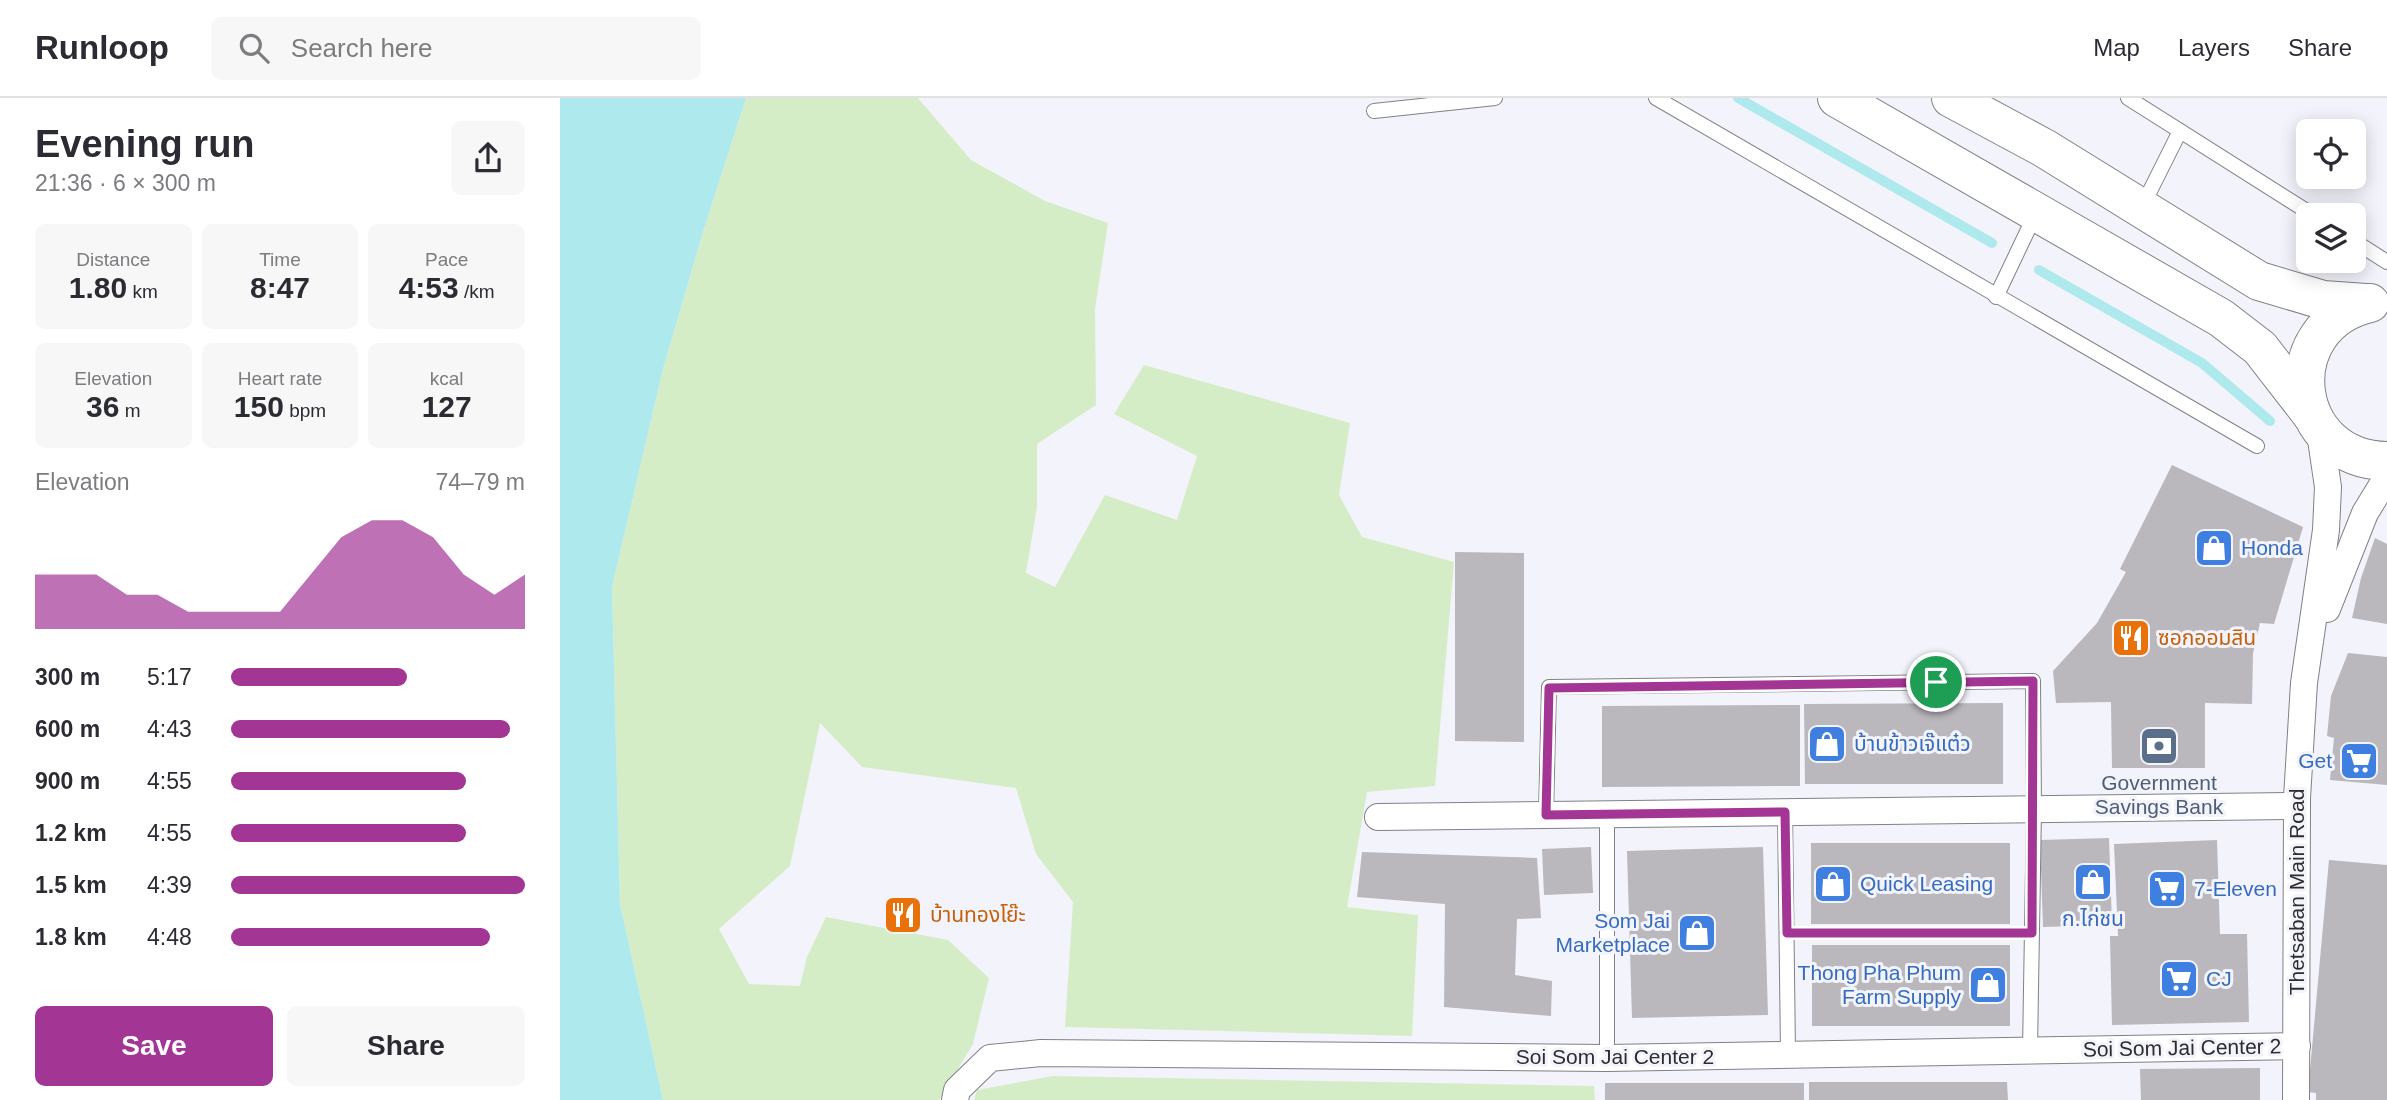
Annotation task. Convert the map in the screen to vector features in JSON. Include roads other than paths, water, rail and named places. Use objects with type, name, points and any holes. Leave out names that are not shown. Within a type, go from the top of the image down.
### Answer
[{"type":"main road","points":[[1837,98],[2221,318],[2260,348],[2326,436],[2347,452],[2372,460],[2387,461]]},
{"type":"main road","points":[[1951,98],[2044,148],[2259,281],[2323,300],[2380,296]]},
{"type":"main road","points":[[2315,420],[2304,390],[2306,364],[2315,340],[2332,320],[2354,306],[2380,296]]},
{"type":"street","name":"Thetsaban Main Road","points":[[2296,1100],[2297,806],[2304,683],[2326,530],[2328,487],[2315,420]]},
{"type":"street","name":"Thetsaban Main Road","points":[[2304,683],[2335,585],[2365,513],[2387,477]]},
{"type":"street","points":[[1378,817],[2297,806]]},
{"type":"street","name":"Soi Som Jai Center 2","points":[[955,1100],[957,1090],[990,1058],[1041,1053],[1607,1058],[2297,1046]]},
{"type":"lane","points":[[1374,111],[1495,98]]},
{"type":"lane","points":[[1656,98],[2257,446]]},
{"type":"lane","points":[[2128,98],[2296,204]]},
{"type":"lane","points":[[2142,209],[2180,131]]},
{"type":"lane","points":[[1996,297],[2037,212]]},
{"type":"lane","points":[[2366,249],[2387,262]]},
{"type":"lane","points":[[1546,815],[1549,688],[2033,681],[2030,1050]]},
{"type":"lane","points":[[1785,812],[1788,1054]]},
{"type":"lane","points":[[1607,815],[1607,1058]]},
{"type":"water","points":[[560,98],[746,98],[663,369],[612,587],[620,904],[663,1100],[560,1100]]},
{"type":"waterway","points":[[1738,98],[1992,243]]},
{"type":"waterway","points":[[2039,270],[2202,363],[2270,421]]},
{"type":"place","name":"Honda","points":[[2214,548]]},
{"type":"place","name":"ซอกออมสิน","points":[[2131,638]]},
{"type":"place","name":"บ้านข้าวเจ๊แต๋ว","points":[[1827,744]]},
{"type":"place","name":"Government Savings Bank","points":[[2159,746]]},
{"type":"place","name":"Get","points":[[2359,761]]},
{"type":"place","name":"ก.ไก่ชน","points":[[2093,882]]},
{"type":"place","name":"Quick Leasing","points":[[1833,884]]},
{"type":"place","name":"7-Eleven","points":[[2167,889]]},
{"type":"place","name":"บ้านทองโย๊ะ","points":[[903,915]]},
{"type":"place","name":"Som Jai Marketplace","points":[[1697,933]]},
{"type":"place","name":"CJ","points":[[2179,979]]},
{"type":"place","name":"Thong Pha Phum Farm Supply","points":[[1988,985]]}]
